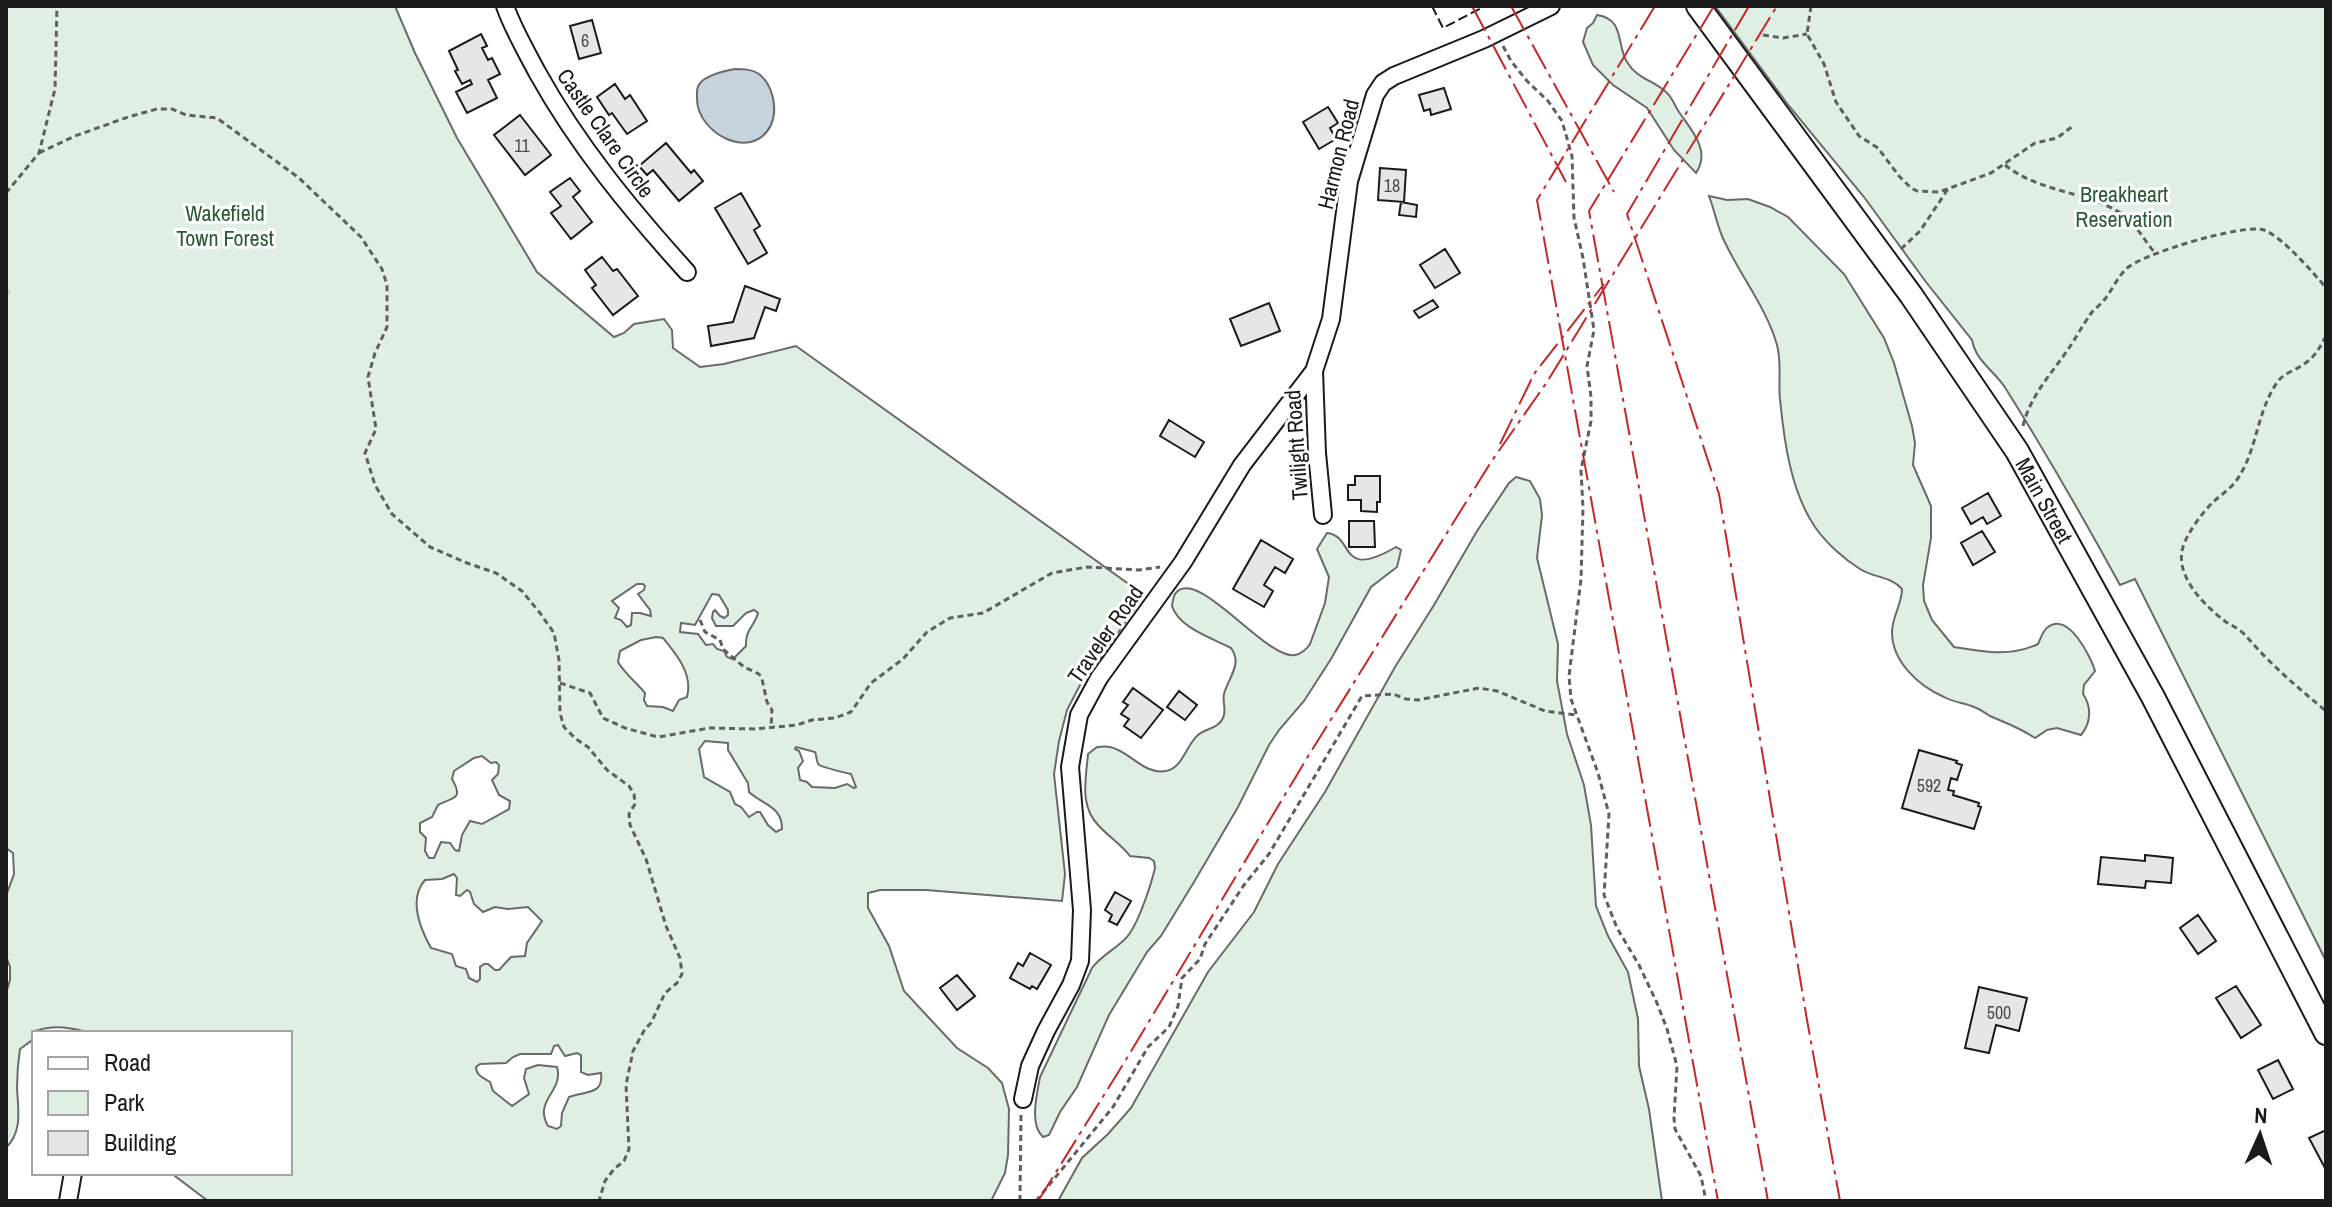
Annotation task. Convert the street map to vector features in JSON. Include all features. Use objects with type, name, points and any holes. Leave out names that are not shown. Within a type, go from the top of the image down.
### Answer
[{"type":"main road","name":"Main Street","points":[[1698,6],[1887,263],[2017,451],[2153,697],[2326,1033]]},
{"type":"street","name":"Castle Clare Circle","points":[[505,6],[548,92],[592,158],[634,214],[687,272]]},
{"type":"street","name":"Harmon Road","points":[[1314,371],[1331,319],[1349,181],[1377,92],[1383,83],[1394,76],[1442,58],[1551,6]]},
{"type":"street","name":"Twilight Road","points":[[1314,371],[1323,515]]},
{"type":"street","name":"Traveler Road","points":[[1023,1099],[1030,1066],[1080,961],[1082,910],[1070,777],[1071,751],[1079,715],[1099,678],[1183,562],[1242,465],[1314,371]]},
{"type":"street","points":[[68,1201],[73,1175]]},
{"type":"path","points":[[39,153],[55,89],[57,6]]},
{"type":"path","points":[[1811,6],[1807,34],[1824,64],[1836,102],[1859,136],[1878,148],[1911,188],[1917,191],[1933,193],[1991,173],[2035,143],[2057,138],[2073,126]]},
{"type":"path","points":[[1497,33],[1511,61],[1562,121],[1572,156],[1574,218],[1594,330],[1587,366],[1591,421],[1581,470],[1581,579],[1569,676],[1571,699],[1598,773],[1609,814],[1604,895],[1667,1029],[1677,1066],[1675,1129],[1701,1176],[1706,1201]]},
{"type":"path","points":[[1763,35],[1783,38],[1807,34]]},
{"type":"path","points":[[6,193],[39,153],[75,136],[157,109],[217,118],[299,178],[361,237],[382,269],[387,285],[387,327],[368,377],[376,429],[365,453],[375,485],[392,514],[430,547],[496,573],[522,591],[554,633],[559,660],[560,713],[564,727],[634,794],[630,825],[646,859],[666,926],[675,942],[682,966],[677,983],[665,993],[633,1051],[626,1085],[629,1149],[624,1161],[605,1181],[599,1201]]},
{"type":"path","points":[[2005,165],[2035,184],[2104,204],[2121,213],[2156,254]]},
{"type":"path","points":[[1887,263],[1920,231],[1950,188]]},
{"type":"path","points":[[2017,451],[2026,413],[2091,313],[2125,270],[2136,261],[2228,232],[2261,229],[2273,234],[2325,286]]},
{"type":"path","points":[[2326,336],[2318,352],[2307,363],[2277,382],[2259,419],[2246,462],[2235,483],[2211,503],[2186,540],[2181,565],[2190,586],[2223,620],[2244,634],[2274,667],[2326,711]]},
{"type":"path","points":[[560,683],[590,693],[603,718],[658,737],[710,728],[771,728],[825,717],[835,718],[851,712],[871,683],[903,659],[922,635],[950,618],[983,613],[1052,573],[1087,567],[1139,570],[1183,562]]},
{"type":"path","points":[[700,620],[705,632],[720,640],[723,649],[744,667],[759,674],[772,710],[771,728]]},
{"type":"path","points":[[1036,1201],[1113,1107],[1148,1047],[1169,1027],[1178,1006],[1182,978],[1200,959],[1205,944],[1244,885],[1269,854],[1362,696],[1393,694],[1418,700],[1479,688],[1497,691],[1545,711],[1576,715]]},
{"type":"path","points":[[1020,1201],[1023,1099]]},
{"type":"green space","name":"Wakefield Town Forest","points":[[6,6],[395,6],[457,138],[537,272],[614,337],[634,324],[664,319],[672,330],[673,348],[700,367],[796,346],[1144,595],[1080,685],[1067,710],[1054,774],[1065,874],[1062,901],[926,890],[868,893],[868,908],[889,946],[904,991],[957,1048],[988,1068],[1002,1083],[1009,1109],[1008,1155],[1005,1173],[991,1201],[208,1201],[174,1175],[292,1175],[292,1031],[83,1031],[57,1027],[32,1031],[31,1041],[20,1049],[17,1127],[6,1148],[6,993],[10,967],[6,956],[6,896],[14,874],[13,853],[6,848]],"holes":[[[637,584],[643,584],[644,590],[638,594],[651,616],[632,613],[631,625],[627,627],[615,618],[619,608],[612,601]],[[712,594],[719,595],[728,610],[724,618],[715,610],[713,612],[716,626],[733,626],[746,613],[754,610],[758,613],[747,636],[746,646],[733,659],[713,644],[706,645],[698,634],[680,632],[681,623],[695,625]],[[663,638],[686,673],[687,697],[679,700],[673,711],[647,706],[645,693],[618,662],[620,651],[641,640]],[[705,741],[728,743],[728,750],[748,783],[749,792],[779,815],[782,829],[776,832],[760,812],[749,817],[735,804],[730,792],[704,777],[699,749]],[[795,749],[815,752],[819,765],[851,774],[856,787],[847,784],[835,788],[812,787],[800,780],[798,768],[803,761]],[[482,756],[499,765],[498,774],[492,780],[499,795],[510,801],[509,809],[482,824],[470,821],[462,835],[459,851],[450,843],[441,842],[434,858],[429,858],[420,823],[432,817],[438,805],[455,797],[454,771]],[[454,874],[457,878],[456,895],[460,896],[467,890],[474,904],[483,912],[495,907],[528,907],[542,921],[527,943],[525,956],[511,957],[499,970],[484,964],[480,967],[477,982],[469,978],[466,969],[456,966],[452,954],[431,948],[418,914],[417,896],[425,880],[442,879]],[[558,1045],[565,1056],[581,1055],[581,1072],[588,1075],[601,1073],[600,1085],[596,1089],[569,1097],[562,1113],[561,1126],[557,1129],[548,1126],[544,1117],[546,1102],[558,1076],[557,1067],[538,1065],[526,1069],[524,1078],[529,1094],[512,1106],[493,1091],[490,1082],[476,1070],[480,1064],[506,1063],[520,1054],[551,1054],[554,1046]]]},
{"type":"green space","name":"Breakheart Reservation","points":[[1715,6],[2326,6],[2326,961],[2135,579],[2120,585],[2036,437],[2002,383],[1977,354],[1972,340]]},
{"type":"green space","points":[[1597,15],[1612,22],[1631,68],[1668,94],[1694,134],[1702,157],[1696,173],[1674,150],[1647,108],[1613,85],[1593,65],[1583,42],[1587,28]]},
{"type":"green space","points":[[1709,196],[1727,200],[1748,199],[1788,217],[1844,274],[1884,338],[1912,426],[1915,443],[1913,465],[1931,506],[1931,538],[1923,585],[1924,601],[1932,620],[1954,647],[1986,652],[2017,651],[2038,644],[2045,630],[2056,624],[2071,630],[2084,647],[2095,671],[2084,685],[2083,694],[2089,715],[2081,735],[2057,728],[2035,738],[1976,708],[1935,692],[1917,680],[1902,663],[1893,643],[1892,632],[1902,589],[1893,582],[1860,569],[1836,550],[1815,527],[1800,498],[1784,432],[1777,345],[1766,317],[1722,236]]},
{"type":"green space","points":[[1516,477],[1530,481],[1540,499],[1542,515],[1537,558],[1558,644],[1557,681],[1567,734],[1584,785],[1591,825],[1596,906],[1628,972],[1638,1019],[1639,1066],[1649,1109],[1662,1201],[1058,1201],[1082,1158],[1131,1108],[1208,972],[1254,912],[1278,864],[1325,792],[1395,667],[1477,531]]},
{"type":"green space","points":[[1327,533],[1336,536],[1350,554],[1365,560],[1396,547],[1401,550],[1397,567],[1371,587],[1304,701],[1269,745],[1238,807],[1194,882],[1109,1015],[1077,1087],[1049,1135],[1043,1137],[1035,1117],[1040,1077],[1092,968],[1134,927],[1155,868],[1154,861],[1149,858],[1130,856],[1093,818],[1085,792],[1088,754],[1097,747],[1110,747],[1150,770],[1166,771],[1176,766],[1198,735],[1223,718],[1224,694],[1236,660],[1231,648],[1189,626],[1176,614],[1172,606],[1174,596],[1185,588],[1215,602],[1283,653],[1295,655],[1306,649],[1325,603],[1329,577],[1317,549]]},
{"type":"shaded area","points":[[735,69],[759,74],[768,84],[773,98],[771,125],[762,136],[751,142],[727,139],[715,132],[699,111],[697,92],[701,82],[712,75]]},
{"type":"building","points":[[592,20],[601,53],[579,59],[570,26]]},
{"type":"building","points":[[481,34],[487,46],[482,48],[488,60],[492,58],[500,74],[488,80],[497,98],[467,113],[456,92],[472,84],[470,80],[462,84],[449,51]]},
{"type":"building","points":[[615,84],[625,99],[630,95],[647,121],[627,134],[597,97]]},
{"type":"building","points":[[1444,88],[1451,109],[1431,115],[1430,109],[1424,111],[1419,95]]},
{"type":"building","points":[[1328,107],[1338,123],[1330,128],[1336,139],[1319,149],[1303,122]]},
{"type":"building","points":[[520,115],[551,155],[525,175],[494,135]]},
{"type":"building","points":[[666,143],[691,173],[694,170],[703,181],[679,201],[653,170],[647,175],[639,166]]},
{"type":"building","points":[[1380,168],[1406,170],[1404,202],[1378,200]]},
{"type":"building","points":[[570,178],[580,191],[573,197],[592,222],[571,239],[551,213],[561,206],[550,192]]},
{"type":"building","points":[[741,193],[760,226],[754,230],[767,253],[748,264],[715,208]]},
{"type":"building","points":[[1401,202],[1417,205],[1416,217],[1399,215]]},
{"type":"building","points":[[1445,249],[1460,273],[1435,288],[1420,265]]},
{"type":"building","points":[[602,257],[613,271],[617,269],[638,296],[613,315],[592,288],[596,285],[585,270]]},
{"type":"building","points":[[745,286],[780,299],[776,311],[765,307],[754,338],[711,346],[708,326],[733,322]]},
{"type":"building","points":[[1433,300],[1438,307],[1419,318],[1414,311]]},
{"type":"building","points":[[1269,303],[1280,331],[1241,346],[1230,319]]},
{"type":"building","points":[[1169,420],[1204,442],[1195,457],[1160,436]]},
{"type":"building","points":[[1355,476],[1380,476],[1377,512],[1361,511],[1361,500],[1348,500],[1348,485],[1355,485]]},
{"type":"building","points":[[1988,493],[2001,516],[1987,524],[1983,517],[1971,524],[1962,508]]},
{"type":"building","points":[[1349,521],[1374,521],[1375,547],[1349,547]]},
{"type":"building","points":[[1982,531],[1995,552],[1973,565],[1961,543]]},
{"type":"building","points":[[1261,540],[1293,559],[1285,573],[1275,567],[1264,585],[1273,591],[1264,607],[1233,589]]},
{"type":"building","points":[[1133,688],[1163,710],[1141,738],[1124,726],[1129,719],[1121,714],[1128,705],[1123,702]]},
{"type":"building","points":[[1179,691],[1197,705],[1185,720],[1167,707]]},
{"type":"building","points":[[1919,750],[1962,765],[1957,780],[1951,778],[1948,790],[1954,791],[1953,795],[1979,803],[1981,807],[1974,829],[1902,808]]},
{"type":"building","points":[[2145,855],[2173,858],[2171,883],[2146,881],[2145,888],[2098,884],[2101,857],[2145,861]]},
{"type":"building","points":[[1115,892],[1131,901],[1117,925],[1109,921],[1112,915],[1105,910]]},
{"type":"building","points":[[2198,915],[2216,941],[2198,954],[2180,928]]},
{"type":"building","points":[[1030,953],[1051,965],[1037,989],[1032,986],[1030,989],[1010,978],[1018,963],[1023,966]]},
{"type":"building","points":[[957,975],[975,996],[957,1010],[940,988]]},
{"type":"building","points":[[2236,986],[2261,1025],[2241,1038],[2216,998]]},
{"type":"building","points":[[1979,987],[2027,998],[2019,1031],[1996,1025],[1989,1053],[1965,1048]]},
{"type":"building","points":[[2278,1060],[2293,1089],[2273,1099],[2258,1070]]},
{"type":"building","points":[[2326,1130],[2326,1170],[2309,1138]]},
{"type":"fence","points":[[1432,6],[1443,28],[1485,6]]},
{"type":"power","points":[[1472,6],[1566,182]]},
{"type":"power","points":[[1511,6],[1614,192]]},
{"type":"power","points":[[1655,6],[1537,200],[1718,1201]]},
{"type":"power","points":[[1714,6],[1589,211],[1768,1201]]},
{"type":"power","points":[[1749,6],[1627,214],[1719,494],[1840,1201]]},
{"type":"power","points":[[1038,1201],[1307,758],[1491,462],[1547,382],[1777,6]]},
{"type":"power","points":[[1500,444],[1534,374],[1604,284]]}]
